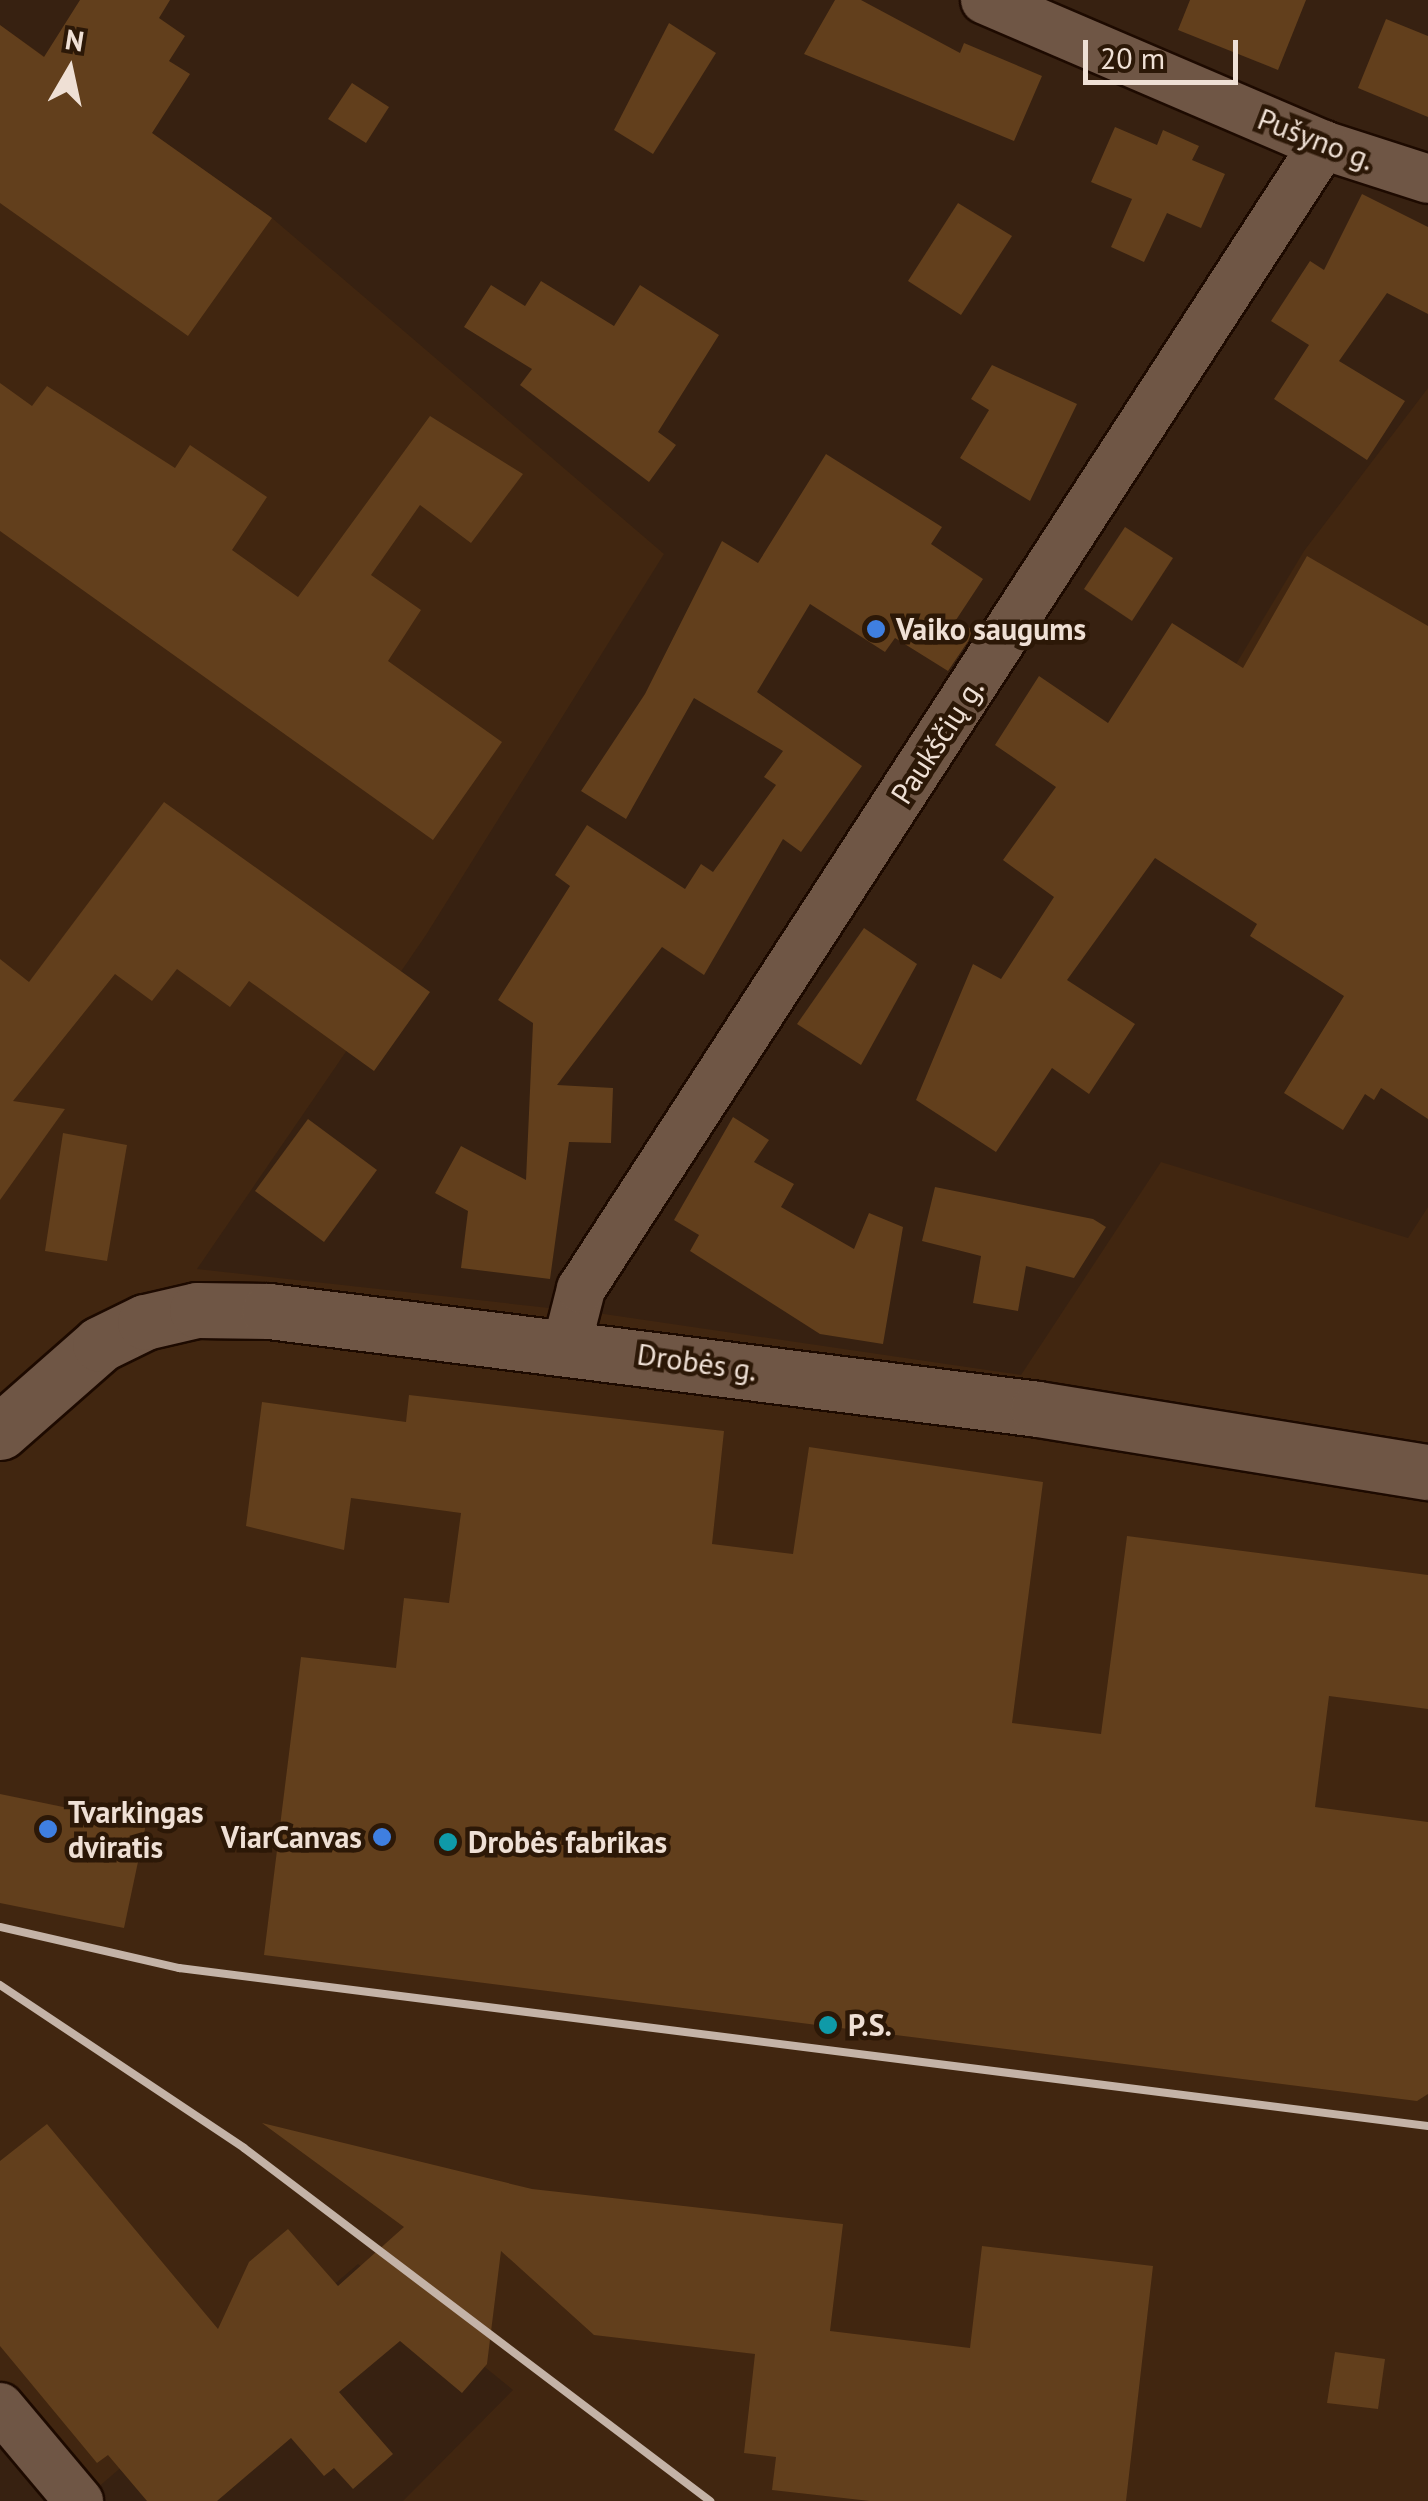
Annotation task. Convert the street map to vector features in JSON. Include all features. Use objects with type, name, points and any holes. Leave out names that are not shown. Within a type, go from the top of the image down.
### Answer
[{"type":"street","name":"Pušyno g.","points":[[985,0],[1323,146],[1428,179]]},
{"type":"street","name":"Paukščių g.","points":[[566,1344],[581,1290],[1323,146]]},
{"type":"street","name":"Drobės g.","points":[[0,1432],[100,1344],[197,1310],[566,1344],[1428,1472]]},
{"type":"street","points":[[0,2407],[79,2501]]},
{"type":"shaded area","points":[[0,25],[272,218],[664,554],[426,935],[197,1269],[604,1314],[1021,1375],[1161,1162],[1408,1238],[1428,1207],[1428,2501],[403,2501],[513,2390],[358,2264],[82,2501],[0,2407]]},
{"type":"shaded area","points":[[1428,388],[1428,850],[1203,719],[1304,551]]},
{"type":"building","points":[[80,0],[170,0],[159,18],[185,36],[169,61],[190,74],[152,133],[272,218],[188,336],[0,203],[0,25],[44,57]]},
{"type":"building","points":[[835,0],[861,0],[960,53],[964,43],[1042,76],[1014,141],[804,54]]},
{"type":"building","points":[[1190,0],[1306,0],[1278,70],[1178,30]]},
{"type":"building","points":[[1386,19],[1428,36],[1428,117],[1358,88]]},
{"type":"building","points":[[669,23],[716,53],[653,154],[614,130]]},
{"type":"building","points":[[352,83],[389,107],[366,143],[328,119]]},
{"type":"building","points":[[1115,127],[1157,145],[1163,130],[1199,146],[1192,160],[1225,174],[1201,228],[1167,213],[1144,262],[1111,247],[1132,199],[1091,182]]},
{"type":"building","points":[[1362,194],[1428,227],[1428,314],[1387,293],[1339,361],[1405,401],[1367,460],[1274,399],[1309,345],[1271,321],[1310,261],[1324,270]]},
{"type":"building","points":[[958,203],[1012,236],[961,315],[908,281]]},
{"type":"building","points":[[541,281],[614,326],[640,285],[719,335],[658,432],[676,445],[649,482],[520,385],[532,369],[464,327],[491,285],[525,306]]},
{"type":"building","points":[[992,365],[1077,404],[1030,501],[960,458],[989,410],[971,399]]},
{"type":"building","points":[[0,383],[32,406],[47,386],[175,468],[190,445],[267,497],[232,550],[298,597],[430,416],[523,474],[471,543],[420,505],[371,575],[421,610],[388,661],[502,742],[433,840],[0,531]]},
{"type":"building","points":[[826,454],[942,527],[931,544],[983,579],[956,620],[975,631],[948,671],[895,638],[885,652],[810,604],[757,692],[862,766],[801,852],[783,839],[704,975],[662,947],[557,1085],[613,1088],[611,1143],[569,1142],[550,1279],[461,1268],[468,1211],[435,1193],[461,1146],[526,1180],[533,1023],[498,1000],[570,886],[555,875],[587,825],[685,889],[701,864],[713,872],[776,785],[764,777],[783,751],[694,698],[626,819],[581,791],[645,694],[722,541],[758,563]]},
{"type":"building","points":[[1125,527],[1173,558],[1132,621],[1084,589]]},
{"type":"building","points":[[1307,556],[1428,626],[1428,1119],[1381,1088],[1374,1100],[1365,1094],[1343,1130],[1284,1093],[1344,996],[1250,936],[1257,924],[1155,858],[1067,980],[1135,1024],[1089,1094],[1052,1068],[996,1152],[916,1100],[973,964],[1001,979],[1054,897],[1003,860],[1056,787],[995,745],[1039,676],[1108,723],[1172,623],[1243,668]]},
{"type":"building","points":[[164,802],[430,992],[374,1071],[249,981],[230,1007],[177,969],[152,1001],[115,974],[13,1101],[65,1109],[0,1200],[0,959],[29,982]]},
{"type":"building","points":[[864,928],[917,964],[861,1065],[797,1024]]},
{"type":"building","points":[[733,1117],[769,1140],[754,1162],[794,1184],[781,1207],[854,1249],[869,1213],[903,1227],[883,1344],[820,1334],[690,1251],[699,1235],[674,1220]]},
{"type":"building","points":[[308,1119],[377,1170],[324,1242],[255,1191]]},
{"type":"building","points":[[63,1133],[127,1145],[107,1261],[45,1251]]},
{"type":"building","points":[[935,1187],[1093,1219],[1106,1227],[1074,1278],[1026,1266],[1018,1311],[973,1303],[981,1256],[922,1241]]},
{"type":"building","points":[[409,1395],[724,1431],[712,1544],[793,1554],[809,1447],[1043,1482],[1012,1723],[1101,1734],[1127,1536],[1428,1575],[1428,1709],[1329,1696],[1315,1807],[1428,1822],[1428,2094],[1417,2101],[264,1955],[301,1657],[396,1668],[404,1598],[449,1603],[461,1513],[351,1498],[344,1550],[246,1526],[262,1402],[406,1422]]},
{"type":"building","points":[[0,1794],[146,1824],[124,1928],[0,1903]]},
{"type":"building","points":[[262,2123],[532,2189],[843,2224],[830,2331],[970,2348],[982,2246],[1153,2266],[1126,2501],[870,2501],[772,2490],[776,2457],[744,2453],[755,2354],[594,2335],[501,2251],[487,2364],[462,2393],[400,2341],[339,2392],[393,2454],[353,2489],[334,2468],[324,2476],[291,2438],[217,2501],[147,2501],[108,2455],[97,2463],[0,2346],[0,2161],[47,2124],[218,2329],[249,2262],[288,2229],[338,2286],[404,2227]]},
{"type":"building","points":[[1335,2352],[1385,2359],[1378,2409],[1327,2403]]},
{"type":"railway","points":[[0,1927],[179,1968],[1428,2126]]},
{"type":"railway","points":[[0,1985],[244,2148],[710,2501]]},
{"type":"place","name":"Vaiko saugums","points":[[876,629]]},
{"type":"place","name":"Tvarkingas dviratis","points":[[48,1829]]},
{"type":"place","name":"ViarCanvas","points":[[382,1837]]},
{"type":"place","name":"Drobės fabrikas","points":[[448,1842]]},
{"type":"place","name":"P.S.","points":[[828,2025]]}]
